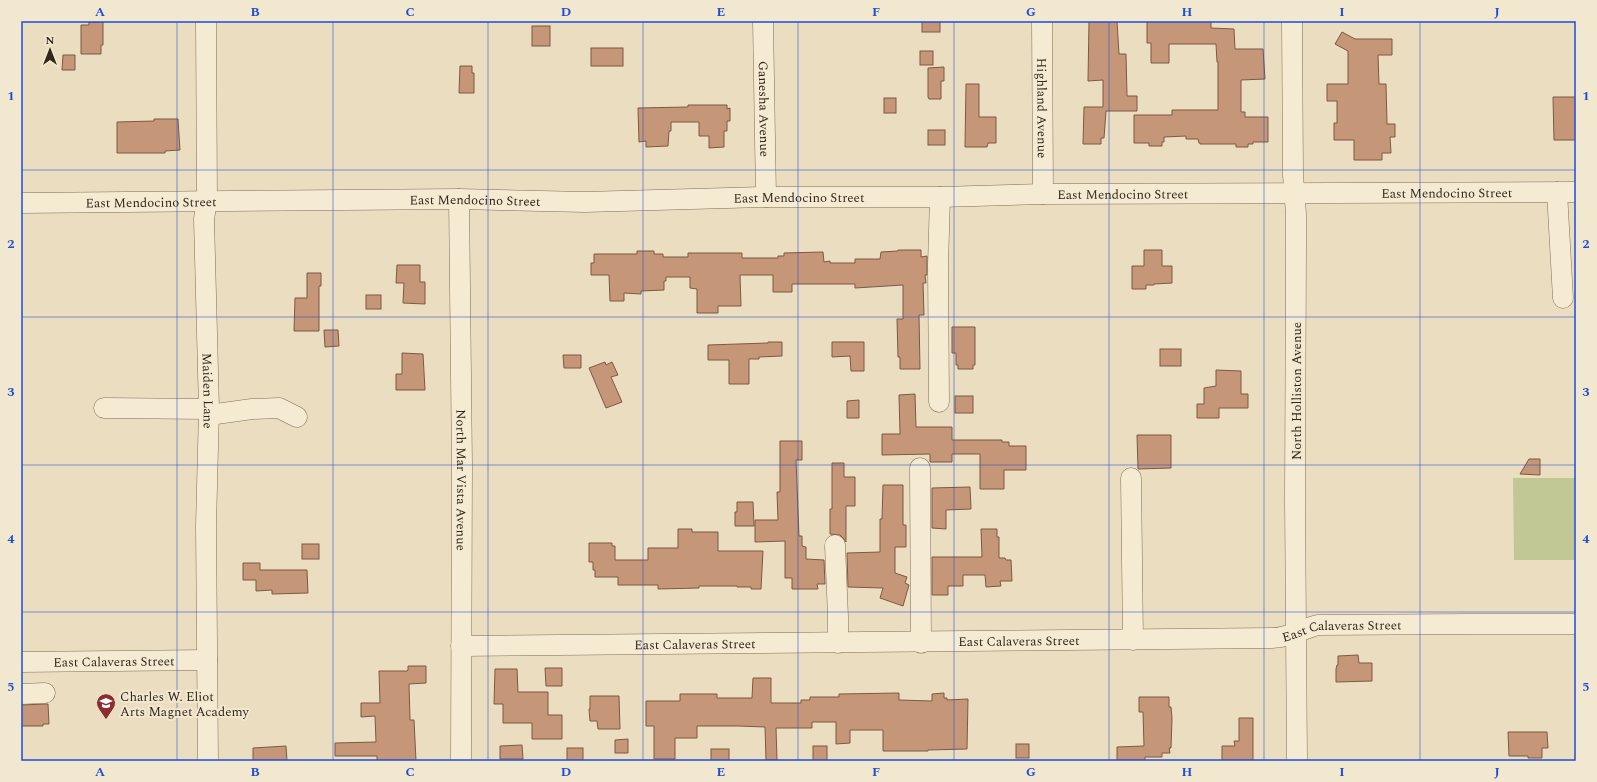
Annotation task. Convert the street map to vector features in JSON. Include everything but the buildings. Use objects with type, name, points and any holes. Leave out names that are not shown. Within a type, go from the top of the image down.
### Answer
[{"type":"street","name":"Maiden Lane","points":[[206,21],[207,201],[204,219],[209,412],[206,526],[208,761]]},
{"type":"street","name":"Ganesha Avenue","points":[[763,21],[766,197]]},
{"type":"street","name":"Highland Avenue","points":[[1042,21],[1043,194]]},
{"type":"street","name":"North Holliston Avenue","points":[[1292,21],[1293,175],[1296,244],[1295,500],[1297,761]]},
{"type":"street","name":"East Mendocino Street","points":[[21,203],[459,199],[585,202],[766,197],[940,197],[1043,194],[1566,192]]},
{"type":"street","points":[[1563,298],[1566,192]]},
{"type":"street","points":[[939,402],[938,265],[940,197]]},
{"type":"street","name":"North Mar Vista Avenue","points":[[459,199],[462,465],[461,761]]},
{"type":"street","points":[[104,408],[209,412],[280,408],[298,417]]},
{"type":"street","points":[[920,468],[920,643]]},
{"type":"street","points":[[1131,478],[1133,640]]},
{"type":"street","points":[[834,545],[838,643]]},
{"type":"street","name":"East Calaveras Street","points":[[461,646],[920,643],[1276,638],[1297,634],[1318,625],[1576,624]]},
{"type":"street","name":"East Calaveras Street","points":[[21,662],[207,660]]},
{"type":"street","points":[[21,694],[45,693]]},
{"type":"green space","points":[[1513,478],[1576,478],[1576,560],[1514,560]]},
{"type":"place","name":"Charles W. Eliot Arts Magnet Academy","points":[[106,720]]}]
